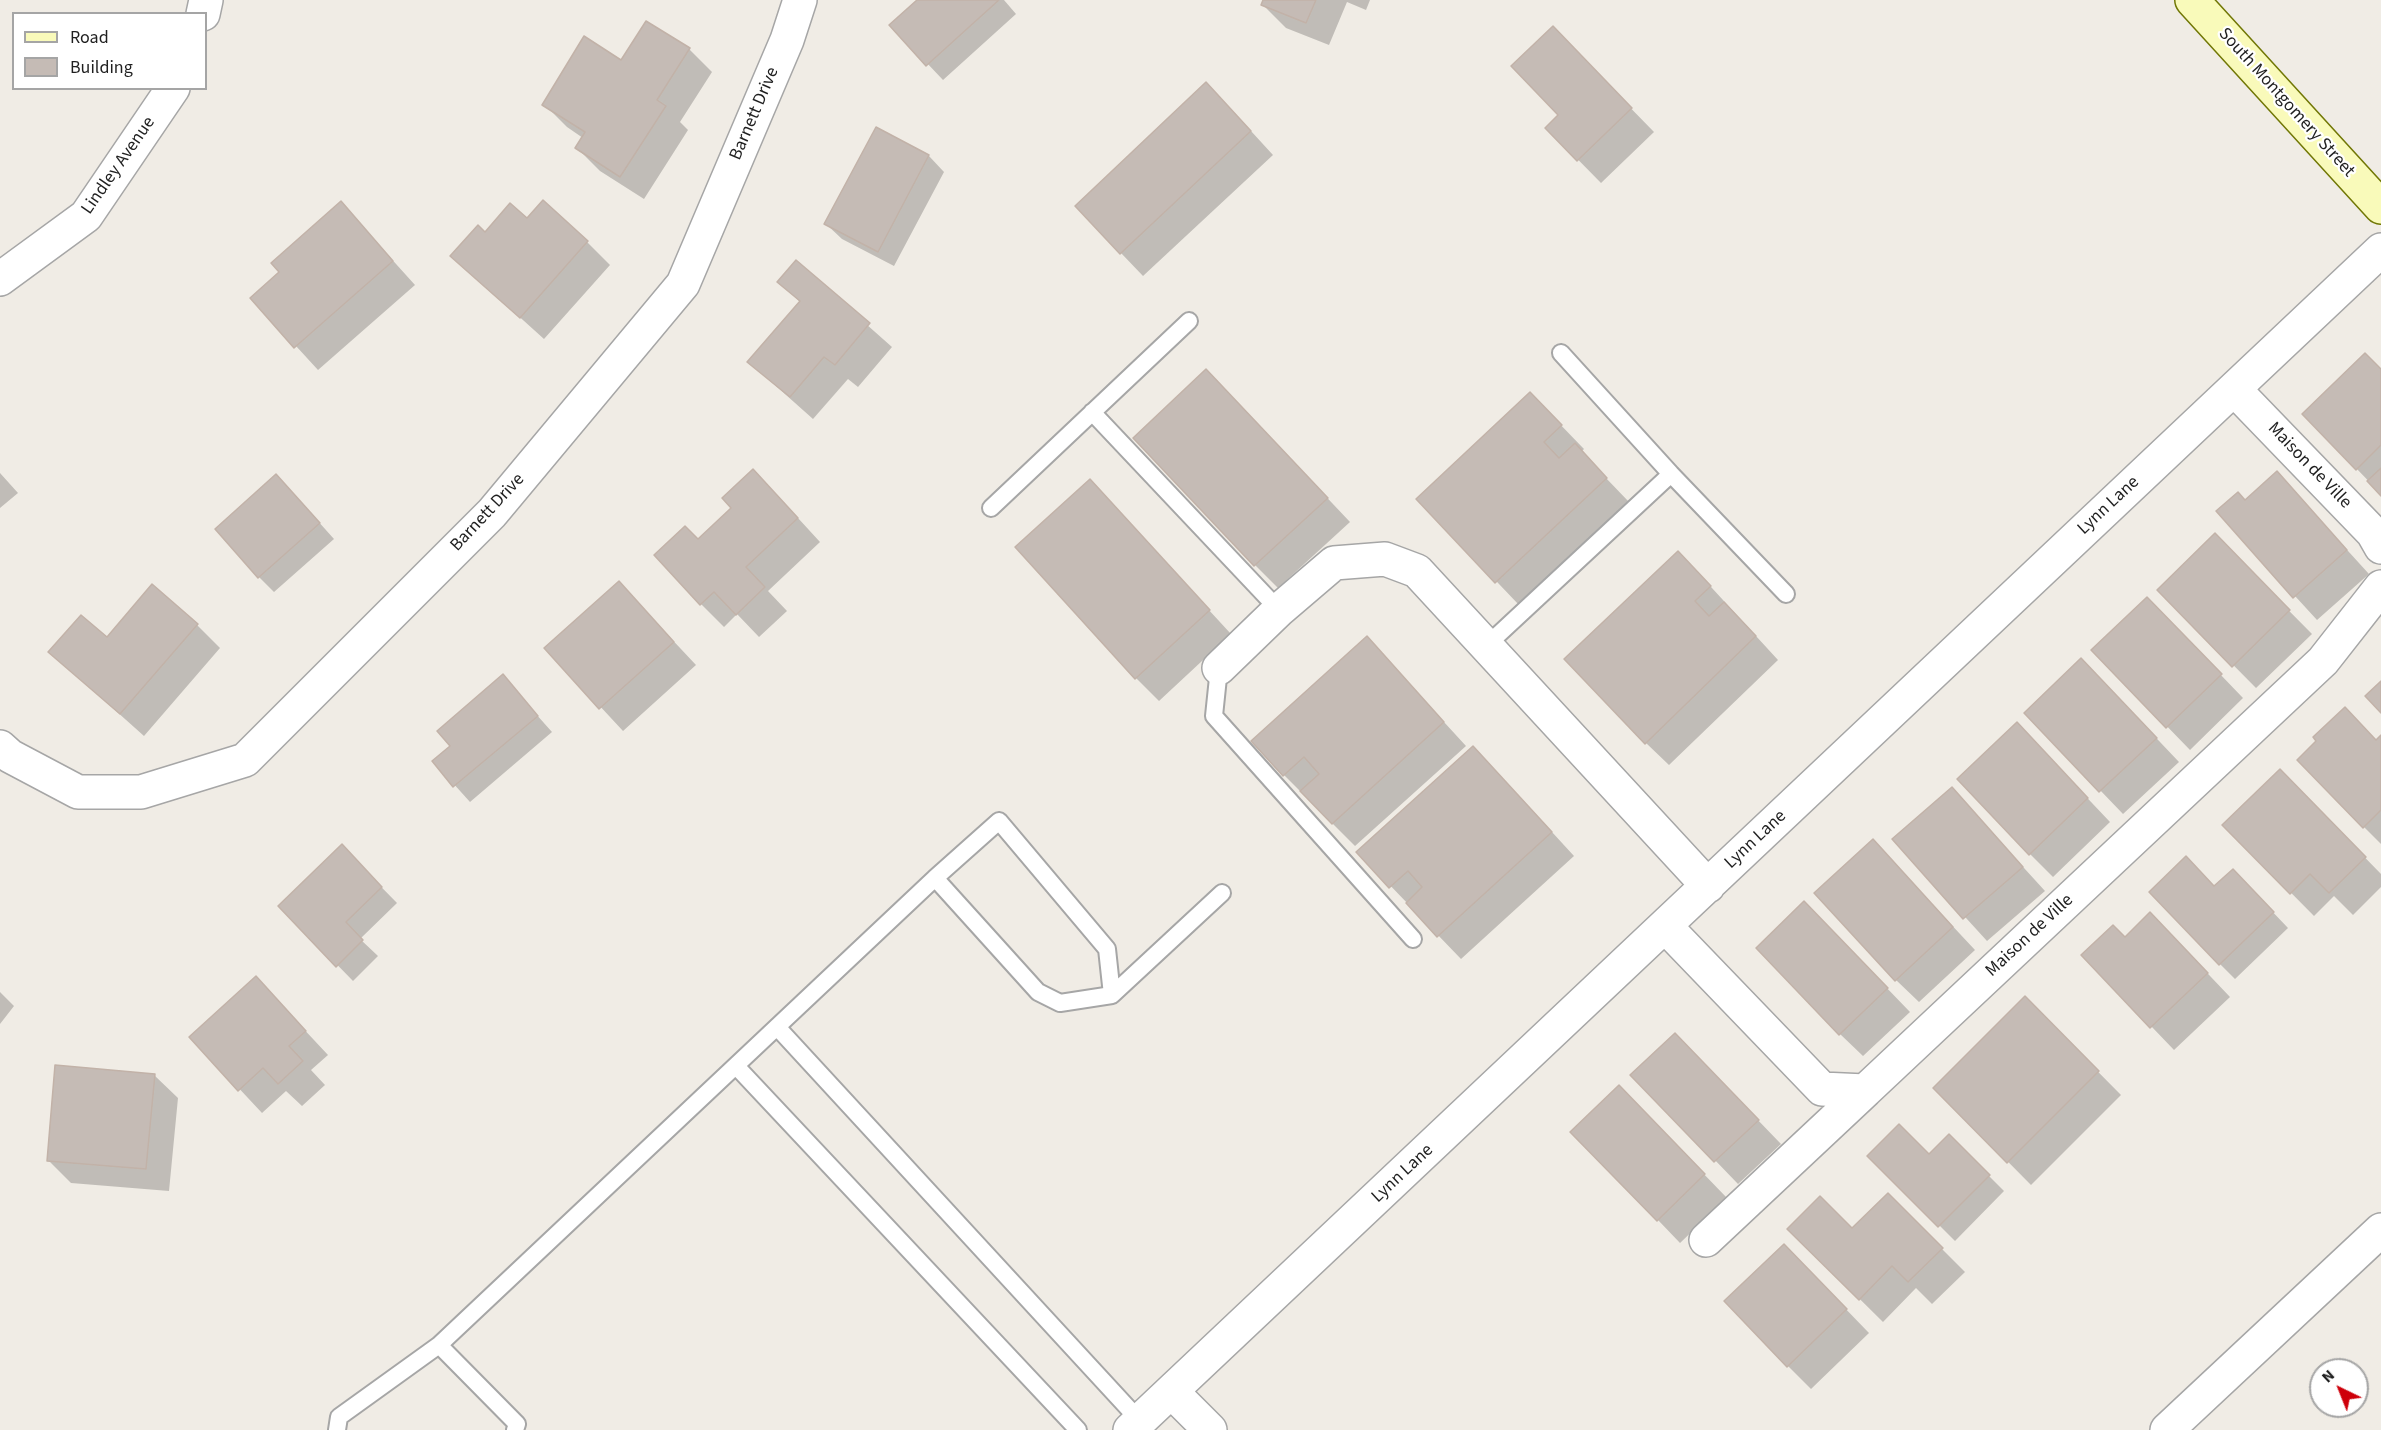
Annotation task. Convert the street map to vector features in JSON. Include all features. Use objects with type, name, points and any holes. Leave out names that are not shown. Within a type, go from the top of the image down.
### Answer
[{"type":"street","name":"Barnett Drive","points":[[0,747],[10,756],[78,792],[141,792],[245,760],[492,513],[683,284],[787,40],[800,0]]},
{"type":"street","name":"South Montgomery Street","points":[[2192,0],[2381,207]]},
{"type":"street","name":"Lindley Avenue","points":[[0,279],[86,216],[172,90]]},
{"type":"street","name":"Lynn Lane","points":[[1135,1425],[2381,250]]},
{"type":"street","name":"Maison de Ville","points":[[2234,388],[2373,532],[2381,547]]},
{"type":"street","points":[[1219,668],[1279,610],[1334,563],[1385,559],[1417,571],[1708,886]]},
{"type":"street","name":"Maison de Ville","points":[[1706,1240],[2323,661],[2381,587]]},
{"type":"street","points":[[1665,926],[1822,1089],[1865,1091]]},
{"type":"street","points":[[2167,1430],[2381,1230]]},
{"type":"street","points":[[1172,1392],[1210,1430]]},
{"type":"lane","points":[[991,508],[1189,321]]},
{"type":"lane","points":[[1561,353],[1671,474],[1786,594]]},
{"type":"lane","points":[[1092,412],[1279,610]]},
{"type":"lane","points":[[1486,646],[1671,474]]},
{"type":"lane","points":[[1219,668],[1214,716],[1413,939]]},
{"type":"lane","points":[[337,1430],[339,1417],[439,1345],[935,878],[999,821],[1107,950],[1112,995]]},
{"type":"lane","points":[[935,878],[1038,992],[1060,1003],[1112,995],[1222,892]]},
{"type":"lane","points":[[777,1027],[1135,1425]]},
{"type":"lane","points":[[736,1066],[1078,1430]]},
{"type":"lane","points":[[439,1345],[517,1424],[515,1430]]},
{"type":"building","points":[[917,0],[999,0],[926,66],[889,25]]},
{"type":"building","points":[[1263,0],[1316,0],[1306,23],[1261,5]]},
{"type":"building","points":[[646,21],[690,48],[657,100],[666,106],[620,177],[575,148],[585,132],[542,105],[584,36],[621,60]]},
{"type":"building","points":[[1553,26],[1632,108],[1577,161],[1545,128],[1558,115],[1511,66]]},
{"type":"building","points":[[1206,82],[1251,131],[1120,254],[1075,206]]},
{"type":"building","points":[[876,127],[929,155],[878,252],[824,224]]},
{"type":"building","points":[[543,200],[588,241],[520,318],[450,256],[478,225],[485,232],[510,203],[527,218]]},
{"type":"building","points":[[341,201],[393,261],[294,348],[250,298],[279,272],[271,263]]},
{"type":"building","points":[[796,260],[870,323],[835,365],[824,357],[790,397],[747,362],[800,301],[777,282]]},
{"type":"building","points":[[2365,353],[2381,369],[2381,445],[2356,470],[2302,414]]},
{"type":"building","points":[[1206,369],[1328,498],[1254,566],[1133,438]]},
{"type":"building","points":[[1530,392],[1562,425],[1544,442],[1559,458],[1575,443],[1607,478],[1495,583],[1416,499]]},
{"type":"building","points":[[2381,468],[2381,496],[2367,481]]},
{"type":"building","points":[[753,469],[798,518],[746,567],[765,587],[736,615],[714,592],[700,605],[654,555],[685,526],[698,539],[731,508],[722,498]]},
{"type":"building","points":[[2277,471],[2347,550],[2293,598],[2216,511],[2238,492],[2245,500]]},
{"type":"building","points":[[276,474],[320,523],[258,578],[215,529]]},
{"type":"building","points":[[1090,479],[1210,610],[1135,679],[1015,547]]},
{"type":"building","points":[[2215,533],[2290,610],[2232,667],[2157,590]]},
{"type":"building","points":[[1678,551],[1711,586],[1695,601],[1709,616],[1724,602],[1756,636],[1645,744],[1564,659]]},
{"type":"building","points":[[619,581],[674,642],[599,709],[544,648]]},
{"type":"building","points":[[152,584],[198,624],[120,714],[48,652],[81,615],[107,637]]},
{"type":"building","points":[[2147,597],[2222,674],[2166,728],[2091,650]]},
{"type":"building","points":[[1367,636],[1444,722],[1332,824],[1300,791],[1319,774],[1304,757],[1283,776],[1251,741]]},
{"type":"building","points":[[2081,658],[2157,738],[2099,792],[2024,713]]},
{"type":"building","points":[[503,674],[538,716],[453,787],[432,761],[450,746],[437,731]]},
{"type":"building","points":[[2381,681],[2381,713],[2365,696]]},
{"type":"building","points":[[2345,707],[2376,740],[2381,735],[2381,810],[2363,828],[2297,760],[2316,741],[2313,737]]},
{"type":"building","points":[[2017,722],[2088,798],[2029,855],[1957,779]]},
{"type":"building","points":[[1473,746],[1552,832],[1437,937],[1406,903],[1422,887],[1408,871],[1389,888],[1356,852]]},
{"type":"building","points":[[2280,769],[2366,857],[2329,893],[2310,874],[2290,894],[2222,825]]},
{"type":"building","points":[[1952,787],[2023,867],[1963,919],[1892,839]]},
{"type":"building","points":[[1873,839],[1953,927],[1895,981],[1814,893]]},
{"type":"building","points":[[342,844],[382,887],[346,922],[363,940],[336,967],[278,906]]},
{"type":"building","points":[[2186,856],[2214,886],[2233,869],[2274,912],[2219,965],[2149,892]]},
{"type":"building","points":[[1804,901],[1888,988],[1839,1035],[1756,948]]},
{"type":"building","points":[[2150,912],[2208,973],[2150,1028],[2081,955],[2113,925],[2125,937]]},
{"type":"building","points":[[256,976],[306,1031],[289,1046],[303,1061],[278,1084],[263,1068],[238,1091],[189,1037]]},
{"type":"building","points":[[2025,996],[2099,1071],[2007,1163],[1933,1088]]},
{"type":"building","points":[[1675,1033],[1759,1120],[1714,1162],[1630,1075]]},
{"type":"building","points":[[55,1065],[155,1074],[146,1169],[47,1161]]},
{"type":"building","points":[[1619,1085],[1705,1174],[1657,1221],[1570,1132]]},
{"type":"building","points":[[1899,1124],[1929,1154],[1949,1134],[1990,1175],[1938,1227],[1867,1156]]},
{"type":"building","points":[[1888,1193],[1943,1248],[1908,1282],[1892,1266],[1859,1300],[1787,1229],[1820,1196],[1852,1228]]},
{"type":"building","points":[[1784,1244],[1847,1309],[1787,1367],[1724,1301]]}]
